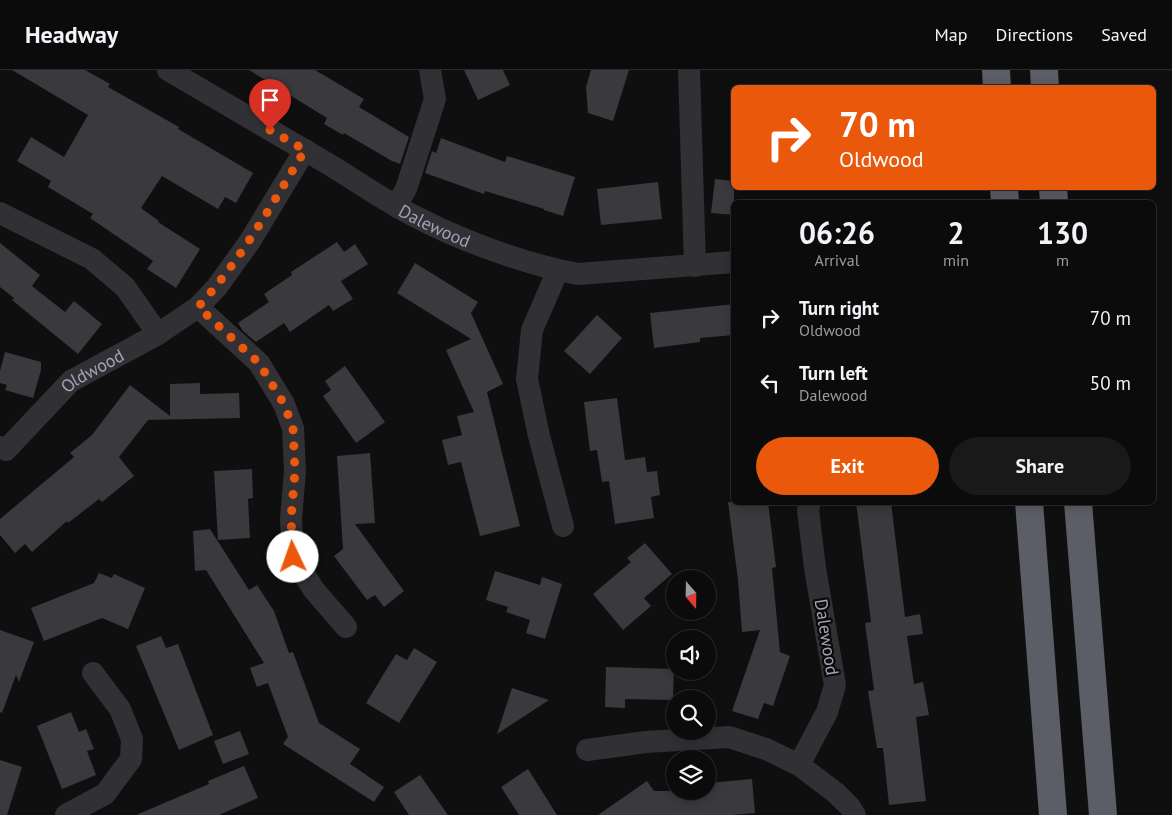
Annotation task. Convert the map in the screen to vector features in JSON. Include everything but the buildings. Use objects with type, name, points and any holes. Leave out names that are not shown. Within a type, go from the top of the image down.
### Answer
[{"type":"highway","points":[[996,70],[997,85]]},
{"type":"highway","points":[[1044,70],[1045,85]]},
{"type":"highway","points":[[1029,505],[1053,815]]},
{"type":"highway","points":[[1078,505],[1103,815]]},
{"type":"street","name":"Dalewood","points":[[168,70],[421,220],[485,247],[558,270],[578,274],[731,262]]},
{"type":"street","points":[[396,206],[406,189],[435,99],[430,70]]},
{"type":"street","points":[[689,70],[695,266]]},
{"type":"street","name":"Oldwood","points":[[0,447],[6,450],[71,381],[158,334],[198,307],[217,287],[250,242],[305,150]]},
{"type":"street","points":[[0,212],[92,259],[125,287],[158,334]]},
{"type":"street","points":[[558,270],[532,330],[527,379],[539,436],[563,526]]},
{"type":"street","points":[[198,307],[259,363],[284,404],[293,428],[295,471],[291,519],[293,557],[314,590],[346,627]]},
{"type":"street","name":"Dalewood","points":[[799,765],[827,712],[835,685],[816,568],[808,510],[809,505]]},
{"type":"street","points":[[66,815],[105,794],[131,759],[132,739],[120,709],[93,673]]},
{"type":"street","points":[[587,750],[646,742],[729,736],[766,749],[799,765],[836,793],[855,815]]},
{"type":"route","points":[[270,130],[305,150],[250,242],[217,287],[198,307],[259,363],[284,404],[293,428],[295,471],[291,519],[293,557]]}]
